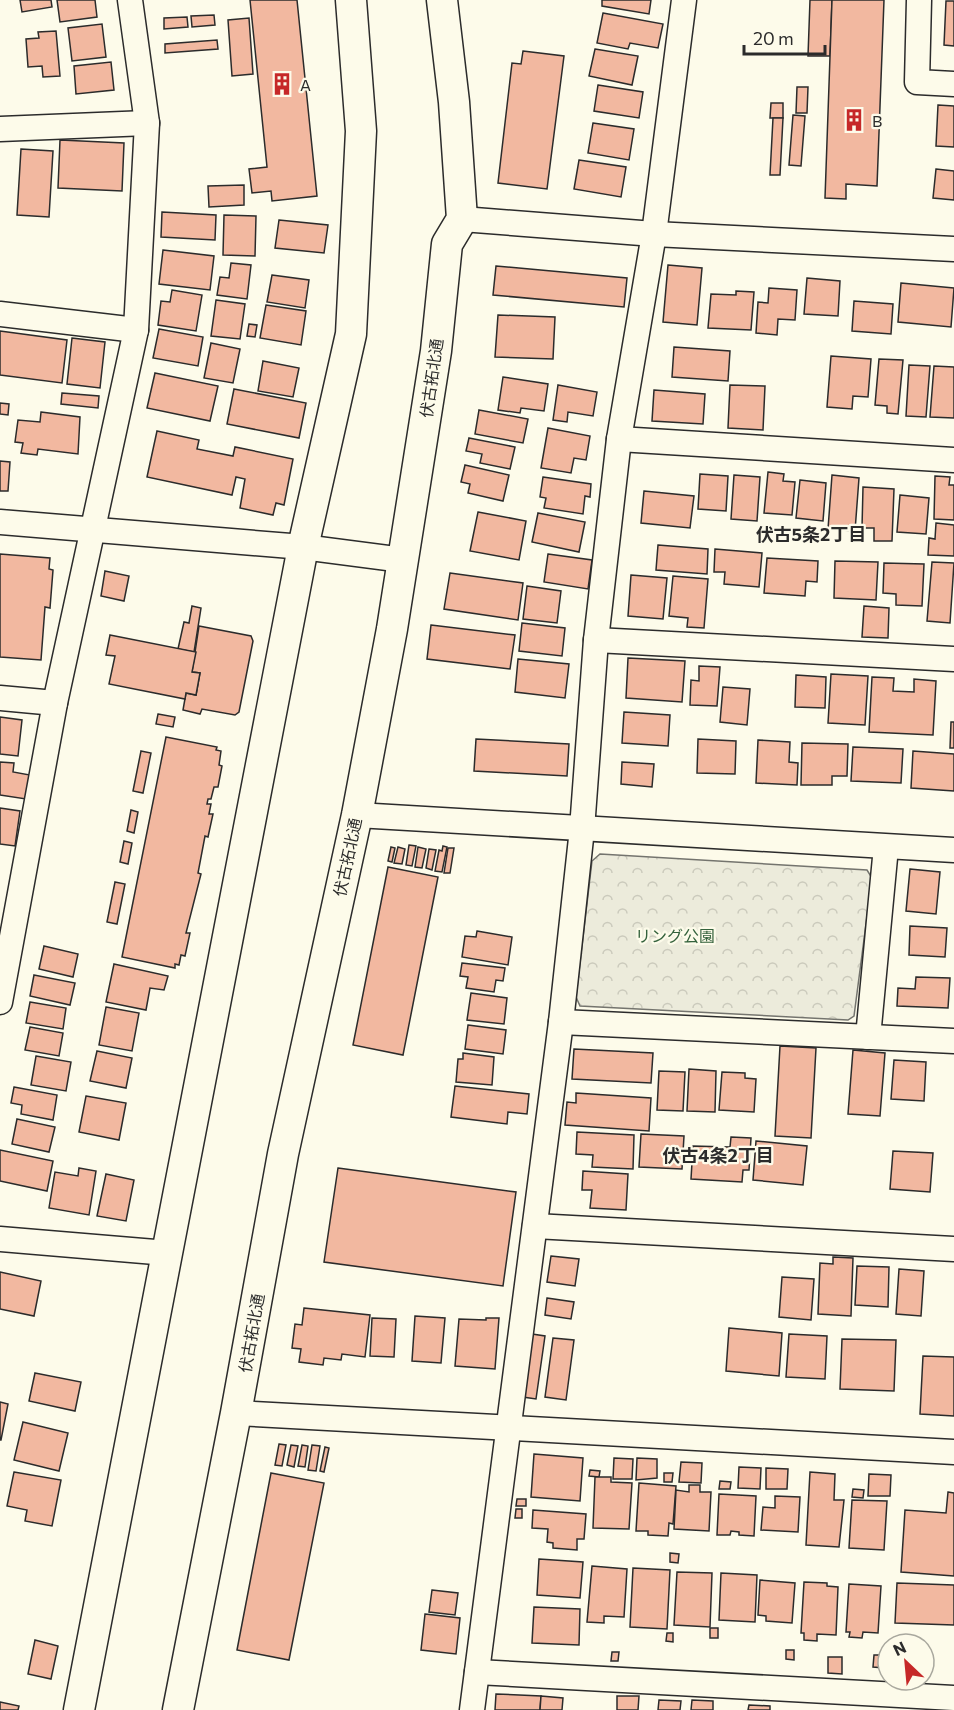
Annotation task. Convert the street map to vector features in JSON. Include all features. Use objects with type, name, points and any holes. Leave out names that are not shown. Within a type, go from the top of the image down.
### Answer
[{"type":"street","points":[[0,1002],[11,884],[55,702],[136,330],[147,123],[130,0]]},
{"type":"street","points":[[79,1710],[303,547],[351,334],[361,131],[351,0]]},
{"type":"street","points":[[442,0],[454,102],[462,219],[654,234],[954,249]]},
{"type":"street","points":[[472,1710],[561,1022],[582,829],[596,640],[619,439],[654,234],[684,0]]},
{"type":"street","points":[[919,0],[917,82],[954,84]]},
{"type":"street","points":[[0,129],[147,123]]},
{"type":"street","name":"伏古拓北通","points":[[178,1710],[236,1413],[283,1154],[357,815],[403,560],[436,351],[447,244],[462,219]]},
{"type":"street","points":[[0,314],[136,330]]},
{"type":"street","points":[[619,439],[954,460]]},
{"type":"street","points":[[0,522],[303,547],[403,560]]},
{"type":"street","points":[[596,640],[954,659]]},
{"type":"street","points":[[0,698],[55,702]]},
{"type":"street","points":[[357,815],[954,850]]},
{"type":"street","points":[[868,1037],[886,847]]},
{"type":"street","points":[[561,1022],[954,1041]]},
{"type":"street","points":[[535,1226],[954,1249]]},
{"type":"street","points":[[0,1239],[166,1253]]},
{"type":"street","points":[[236,1413],[954,1452]]},
{"type":"street","points":[[477,1672],[954,1698]]},
{"type":"green space","name":"リング公園","points":[[600,854],[867,870],[872,878],[854,1016],[848,1020],[580,1006],[576,997],[592,861]]},
{"type":"building","points":[[20,0],[51,0],[52,7],[22,12]]},
{"type":"building","points":[[57,0],[95,0],[97,17],[60,22]]},
{"type":"building","name":"A","points":[[250,0],[297,0],[317,196],[272,201],[271,191],[252,193],[249,169],[267,167]]},
{"type":"building","points":[[602,0],[651,0],[649,14],[602,6]]},
{"type":"building","points":[[810,0],[832,0],[830,56],[808,56]]},
{"type":"building","name":"B","points":[[832,0],[884,0],[877,186],[846,184],[846,199],[825,198]]},
{"type":"building","points":[[946,1],[954,1],[954,46],[944,45]]},
{"type":"building","points":[[603,13],[663,24],[658,48],[630,43],[628,49],[597,43]]},
{"type":"building","points":[[214,15],[215,25],[192,27],[191,16]]},
{"type":"building","points":[[187,17],[188,27],[164,29],[164,18]]},
{"type":"building","points":[[249,18],[253,74],[232,76],[228,20]]},
{"type":"building","points":[[102,24],[106,57],[72,61],[68,28]]},
{"type":"building","points":[[56,31],[60,76],[43,77],[42,66],[28,67],[26,39],[39,38],[38,32]]},
{"type":"building","points":[[217,40],[218,49],[165,53],[165,44]]},
{"type":"building","points":[[595,49],[638,56],[632,85],[589,76]]},
{"type":"building","points":[[523,51],[564,56],[547,189],[498,183],[512,63],[521,64]]},
{"type":"building","points":[[111,62],[114,90],[76,94],[74,66]]},
{"type":"building","points":[[598,85],[643,92],[639,118],[594,111]]},
{"type":"building","points":[[797,87],[808,87],[807,113],[796,113]]},
{"type":"building","points":[[771,103],[783,103],[783,118],[770,118]]},
{"type":"building","points":[[938,105],[954,106],[954,147],[936,146]]},
{"type":"building","points":[[793,115],[805,116],[801,166],[789,165]]},
{"type":"building","points":[[773,118],[783,118],[780,175],[770,175]]},
{"type":"building","points":[[593,123],[634,129],[629,160],[588,153]]},
{"type":"building","points":[[60,140],[124,143],[122,191],[58,188]]},
{"type":"building","points":[[21,149],[53,151],[49,217],[17,215]]},
{"type":"building","points":[[579,160],[626,167],[621,197],[574,189]]},
{"type":"building","points":[[936,169],[954,171],[954,200],[933,198]]},
{"type":"building","points":[[244,185],[244,205],[209,207],[208,186]]},
{"type":"building","points":[[162,212],[216,215],[215,240],[161,237]]},
{"type":"building","points":[[224,215],[256,216],[255,256],[223,255]]},
{"type":"building","points":[[279,220],[328,225],[324,253],[275,248]]},
{"type":"building","points":[[163,250],[214,256],[210,290],[159,284]]},
{"type":"building","points":[[231,263],[251,265],[247,299],[217,295],[220,277],[229,278]]},
{"type":"building","points":[[668,265],[702,268],[697,325],[663,322]]},
{"type":"building","points":[[496,266],[627,278],[624,307],[493,295]]},
{"type":"building","points":[[272,275],[309,280],[305,308],[267,302]]},
{"type":"building","points":[[807,278],[840,281],[838,316],[804,314]]},
{"type":"building","points":[[901,283],[954,288],[951,327],[898,322]]},
{"type":"building","points":[[769,288],[797,290],[795,320],[778,319],[777,335],[756,333],[758,302],[768,303]]},
{"type":"building","points":[[172,290],[202,295],[196,331],[158,325],[161,301],[170,302]]},
{"type":"building","points":[[736,291],[754,292],[751,330],[708,328],[711,294],[736,295]]},
{"type":"building","points":[[216,300],[245,304],[240,339],[211,336]]},
{"type":"building","points":[[854,301],[893,304],[891,334],[852,331]]},
{"type":"building","points":[[266,305],[306,311],[301,345],[260,338]]},
{"type":"building","points":[[498,315],[555,317],[553,359],[495,357]]},
{"type":"building","points":[[249,324],[257,325],[255,337],[247,336]]},
{"type":"building","points":[[159,329],[203,337],[198,366],[153,358]]},
{"type":"building","points":[[0,331],[67,340],[62,383],[0,375]]},
{"type":"building","points":[[72,338],[105,342],[100,388],[67,384]]},
{"type":"building","points":[[211,343],[240,349],[233,383],[204,378]]},
{"type":"building","points":[[674,347],[730,351],[728,381],[672,377]]},
{"type":"building","points":[[831,356],[871,359],[868,397],[853,396],[852,409],[827,407]]},
{"type":"building","points":[[879,359],[903,360],[898,414],[887,413],[887,406],[875,405]]},
{"type":"building","points":[[263,361],[299,368],[293,397],[258,391]]},
{"type":"building","points":[[909,365],[930,366],[926,417],[906,416]]},
{"type":"building","points":[[934,366],[954,367],[954,418],[930,417]]},
{"type":"building","points":[[155,373],[218,386],[210,421],[147,408]]},
{"type":"building","points":[[503,377],[548,384],[544,411],[521,408],[520,413],[498,410]]},
{"type":"building","points":[[558,385],[597,392],[593,416],[568,412],[567,422],[553,420]]},
{"type":"building","points":[[730,385],[765,386],[763,430],[728,428]]},
{"type":"building","points":[[234,389],[306,403],[299,438],[227,424]]},
{"type":"building","points":[[654,390],[705,394],[703,424],[652,421]]},
{"type":"building","points":[[62,393],[99,396],[98,408],[61,404]]},
{"type":"building","points":[[0,403],[9,404],[8,415],[0,414]]},
{"type":"building","points":[[479,410],[528,419],[523,443],[475,434]]},
{"type":"building","points":[[41,412],[80,417],[78,454],[38,449],[37,455],[21,453],[23,443],[15,442],[18,420],[40,422]]},
{"type":"building","points":[[548,428],[590,436],[586,460],[574,458],[571,473],[541,468]]},
{"type":"building","points":[[157,431],[199,440],[197,449],[233,456],[235,447],[293,459],[284,505],[276,503],[273,515],[240,508],[245,479],[236,477],[232,495],[147,477]]},
{"type":"building","points":[[469,438],[515,447],[510,469],[480,463],[482,454],[466,451]]},
{"type":"building","points":[[0,461],[10,462],[8,491],[0,491]]},
{"type":"building","points":[[465,465],[509,475],[503,501],[468,493],[470,484],[461,482]]},
{"type":"building","points":[[768,472],[784,474],[783,481],[795,482],[792,515],[764,513]]},
{"type":"building","points":[[700,474],[728,476],[726,511],[698,509]]},
{"type":"building","points":[[734,475],[760,477],[757,521],[731,519]]},
{"type":"building","points":[[832,475],[859,478],[855,531],[828,529]]},
{"type":"building","points":[[935,476],[950,477],[949,485],[954,485],[954,520],[934,519]]},
{"type":"building","points":[[543,477],[591,484],[590,497],[585,496],[583,514],[544,508],[546,498],[540,497]]},
{"type":"building","points":[[800,480],[826,483],[823,521],[796,518]]},
{"type":"building","points":[[863,487],[894,489],[892,541],[874,541],[874,528],[862,528]]},
{"type":"building","points":[[644,491],[694,496],[690,528],[641,523]]},
{"type":"building","points":[[900,495],[929,498],[926,534],[897,532]]},
{"type":"building","points":[[478,512],[526,521],[519,560],[470,551]]},
{"type":"building","points":[[538,513],[585,522],[579,552],[532,542]]},
{"type":"building","points":[[936,523],[954,525],[954,556],[928,555],[929,538],[935,539]]},
{"type":"building","points":[[658,545],[708,549],[707,574],[656,570]]},
{"type":"building","points":[[715,549],[762,553],[759,587],[724,584],[725,572],[714,572]]},
{"type":"building","points":[[0,554],[50,558],[49,569],[53,570],[50,608],[45,607],[41,660],[0,657]]},
{"type":"building","points":[[548,554],[592,560],[588,589],[544,582]]},
{"type":"building","points":[[767,558],[818,561],[817,582],[806,581],[805,596],[764,593]]},
{"type":"building","points":[[835,561],[878,562],[876,600],[834,598]]},
{"type":"building","points":[[932,562],[954,563],[950,623],[927,621]]},
{"type":"building","points":[[884,563],[924,564],[922,606],[896,605],[896,594],[883,593]]},
{"type":"building","points":[[105,571],[129,576],[124,601],[101,596]]},
{"type":"building","points":[[450,573],[523,583],[518,620],[444,609]]},
{"type":"building","points":[[631,575],[667,578],[663,619],[628,616]]},
{"type":"building","points":[[673,576],[708,579],[704,628],[687,627],[688,618],[669,616]]},
{"type":"building","points":[[527,586],[561,591],[557,623],[523,619]]},
{"type":"building","points":[[192,606],[201,608],[194,652],[178,649],[184,622],[189,623]]},
{"type":"building","points":[[864,606],[889,608],[888,638],[862,637]]},
{"type":"building","points":[[522,623],[565,628],[562,656],[519,651]]},
{"type":"building","points":[[431,625],[515,635],[510,669],[427,659]]},
{"type":"building","points":[[199,626],[251,636],[253,641],[239,712],[235,715],[202,709],[200,714],[183,710],[186,693],[196,695],[200,673],[192,672]]},
{"type":"building","points":[[110,635],[196,652],[192,672],[200,673],[196,695],[186,693],[185,699],[109,684],[115,656],[106,655]]},
{"type":"building","points":[[628,658],[685,661],[682,702],[626,698]]},
{"type":"building","points":[[518,659],[569,664],[565,698],[515,692]]},
{"type":"building","points":[[699,666],[720,667],[717,706],[690,705],[691,680],[699,681]]},
{"type":"building","points":[[831,674],[868,676],[865,725],[828,723]]},
{"type":"building","points":[[796,675],[826,677],[825,708],[795,707]]},
{"type":"building","points":[[872,677],[894,678],[893,691],[914,692],[914,679],[936,681],[933,735],[869,732]]},
{"type":"building","points":[[723,687],[750,689],[747,725],[720,722]]},
{"type":"building","points":[[624,712],[670,715],[668,746],[622,743]]},
{"type":"building","points":[[158,714],[175,717],[173,727],[156,724]]},
{"type":"building","points":[[0,717],[22,720],[18,756],[0,754]]},
{"type":"building","points":[[951,722],[954,722],[954,748],[950,748]]},
{"type":"building","points":[[166,737],[217,747],[216,750],[221,751],[219,765],[222,766],[218,787],[214,787],[207,804],[211,804],[209,814],[213,814],[208,837],[205,836],[198,873],[201,874],[186,933],[190,933],[185,956],[181,955],[179,965],[175,964],[175,968],[122,957]]},
{"type":"building","points":[[476,739],[569,744],[567,776],[474,771]]},
{"type":"building","points":[[698,739],[736,741],[735,774],[697,773]]},
{"type":"building","points":[[758,740],[790,742],[789,762],[798,763],[797,785],[756,783]]},
{"type":"building","points":[[802,743],[848,744],[847,776],[832,776],[832,785],[801,785]]},
{"type":"building","points":[[853,747],[903,749],[901,783],[851,781]]},
{"type":"building","points":[[141,751],[151,753],[143,793],[133,791]]},
{"type":"building","points":[[913,751],[954,754],[954,791],[911,788]]},
{"type":"building","points":[[0,762],[14,763],[13,772],[30,775],[26,799],[0,795]]},
{"type":"building","points":[[622,762],[654,764],[652,787],[621,784]]},
{"type":"building","points":[[0,808],[20,811],[15,846],[0,844]]},
{"type":"building","points":[[131,810],[138,812],[134,833],[127,831]]},
{"type":"building","points":[[124,841],[132,843],[128,864],[120,862]]},
{"type":"building","points":[[409,845],[416,846],[412,866],[406,865]]},
{"type":"building","points":[[443,846],[447,847],[442,872],[435,871],[439,850],[442,851]]},
{"type":"building","points":[[391,847],[395,848],[392,862],[388,861]]},
{"type":"building","points":[[398,847],[405,849],[402,864],[394,863]]},
{"type":"building","points":[[418,847],[426,849],[422,868],[415,867]]},
{"type":"building","points":[[448,848],[454,848],[450,873],[444,873]]},
{"type":"building","points":[[429,849],[436,850],[432,870],[426,868]]},
{"type":"building","points":[[388,867],[438,877],[403,1055],[353,1045]]},
{"type":"building","points":[[910,869],[940,872],[936,914],[906,911]]},
{"type":"building","points":[[115,882],[125,884],[117,924],[107,922]]},
{"type":"building","points":[[910,926],[947,928],[945,957],[909,955]]},
{"type":"building","points":[[477,931],[512,937],[508,965],[462,957],[465,936],[476,937]]},
{"type":"building","points":[[44,946],[78,954],[73,977],[39,969]]},
{"type":"building","points":[[462,963],[505,968],[503,981],[496,980],[494,992],[466,988],[468,977],[460,976]]},
{"type":"building","points":[[114,964],[168,976],[164,990],[150,988],[146,1010],[106,1002]]},
{"type":"building","points":[[34,975],[75,983],[70,1005],[30,996]]},
{"type":"building","points":[[916,977],[950,978],[948,1008],[897,1006],[898,988],[915,989]]},
{"type":"building","points":[[471,993],[507,998],[504,1024],[467,1020]]},
{"type":"building","points":[[30,1002],[66,1008],[63,1029],[26,1023]]},
{"type":"building","points":[[106,1007],[139,1013],[132,1051],[99,1045]]},
{"type":"building","points":[[468,1025],[506,1030],[503,1054],[465,1049]]},
{"type":"building","points":[[30,1027],[63,1033],[59,1056],[25,1050]]},
{"type":"building","points":[[780,1046],[816,1048],[811,1138],[775,1136]]},
{"type":"building","points":[[574,1049],[653,1053],[651,1083],[572,1079]]},
{"type":"building","points":[[853,1050],[885,1053],[880,1116],[848,1114]]},
{"type":"building","points":[[97,1051],[132,1058],[126,1088],[90,1081]]},
{"type":"building","points":[[463,1053],[494,1057],[492,1085],[456,1082],[458,1059],[463,1059]]},
{"type":"building","points":[[36,1056],[71,1062],[66,1091],[31,1085]]},
{"type":"building","points":[[894,1060],[926,1062],[924,1101],[891,1099]]},
{"type":"building","points":[[689,1069],[716,1071],[715,1112],[687,1111]]},
{"type":"building","points":[[659,1071],[685,1072],[683,1111],[657,1110]]},
{"type":"building","points":[[722,1072],[745,1073],[745,1078],[756,1079],[754,1112],[719,1110]]},
{"type":"building","points":[[455,1086],[529,1094],[527,1114],[508,1112],[507,1124],[451,1117]]},
{"type":"building","points":[[14,1087],[57,1095],[53,1120],[21,1114],[22,1105],[11,1103]]},
{"type":"building","points":[[576,1093],[651,1098],[649,1131],[565,1125],[567,1102],[576,1103]]},
{"type":"building","points":[[86,1096],[126,1103],[119,1140],[79,1132]]},
{"type":"building","points":[[17,1119],[55,1127],[49,1152],[12,1144]]},
{"type":"building","points":[[577,1132],[634,1135],[633,1169],[592,1167],[593,1155],[576,1154]]},
{"type":"building","points":[[641,1134],[684,1136],[682,1169],[639,1167]]},
{"type":"building","points":[[731,1137],[751,1138],[749,1170],[743,1170],[742,1182],[691,1179],[693,1146],[730,1147]]},
{"type":"building","points":[[756,1141],[807,1146],[803,1185],[753,1180]]},
{"type":"building","points":[[0,1150],[53,1161],[47,1191],[0,1181]]},
{"type":"building","points":[[893,1151],[933,1153],[930,1192],[890,1189]]},
{"type":"building","points":[[79,1168],[96,1171],[89,1215],[49,1208],[55,1172],[78,1176]]},
{"type":"building","points":[[338,1168],[516,1192],[503,1286],[324,1262]]},
{"type":"building","points":[[583,1171],[628,1174],[626,1210],[590,1208],[592,1190],[582,1190]]},
{"type":"building","points":[[106,1174],[134,1180],[126,1221],[97,1216]]},
{"type":"building","points":[[551,1256],[579,1259],[575,1286],[547,1282]]},
{"type":"building","points":[[833,1257],[853,1258],[851,1316],[818,1314],[820,1263],[833,1264]]},
{"type":"building","points":[[857,1266],[889,1267],[888,1307],[855,1305]]},
{"type":"building","points":[[899,1269],[924,1271],[921,1316],[896,1314]]},
{"type":"building","points":[[0,1272],[41,1281],[34,1316],[0,1309]]},
{"type":"building","points":[[782,1277],[814,1279],[811,1320],[779,1317]]},
{"type":"building","points":[[547,1298],[574,1302],[571,1319],[545,1315]]},
{"type":"building","points":[[304,1308],[370,1315],[365,1357],[342,1354],[341,1360],[324,1358],[323,1365],[299,1362],[301,1349],[292,1348],[295,1324],[302,1325]]},
{"type":"building","points":[[415,1316],[445,1318],[441,1363],[412,1361]]},
{"type":"building","points":[[372,1318],[396,1319],[394,1357],[370,1356]]},
{"type":"building","points":[[486,1318],[499,1318],[495,1369],[455,1366],[459,1319],[486,1320]]},
{"type":"building","points":[[729,1328],[782,1333],[779,1376],[726,1371]]},
{"type":"building","points":[[532,1334],[545,1336],[536,1399],[523,1397]]},
{"type":"building","points":[[789,1334],[827,1336],[825,1379],[786,1377]]},
{"type":"building","points":[[553,1338],[574,1340],[566,1400],[545,1397]]},
{"type":"building","points":[[842,1339],[896,1340],[894,1391],[840,1389]]},
{"type":"building","points":[[923,1356],[954,1357],[954,1416],[920,1414]]},
{"type":"building","points":[[35,1373],[81,1382],[75,1411],[29,1401]]},
{"type":"building","points":[[0,1402],[8,1404],[1,1440],[0,1440]]},
{"type":"building","points":[[23,1422],[68,1433],[59,1471],[14,1460]]},
{"type":"building","points":[[279,1444],[286,1445],[282,1466],[275,1465]]},
{"type":"building","points":[[291,1445],[298,1446],[294,1467],[287,1465]]},
{"type":"building","points":[[302,1445],[308,1446],[305,1467],[298,1466]]},
{"type":"building","points":[[312,1445],[320,1446],[316,1471],[308,1470]]},
{"type":"building","points":[[325,1447],[329,1448],[324,1472],[320,1471]]},
{"type":"building","points":[[534,1454],[583,1458],[580,1501],[531,1497]]},
{"type":"building","points":[[614,1458],[633,1459],[632,1479],[613,1479]]},
{"type":"building","points":[[637,1458],[657,1459],[657,1478],[636,1480]]},
{"type":"building","points":[[681,1462],[702,1463],[701,1483],[679,1482]]},
{"type":"building","points":[[739,1467],[761,1468],[760,1489],[738,1488]]},
{"type":"building","points":[[766,1468],[788,1469],[787,1489],[766,1489]]},
{"type":"building","points":[[590,1470],[600,1471],[599,1477],[589,1476]]},
{"type":"building","points":[[14,1472],[61,1480],[52,1526],[25,1521],[27,1510],[7,1506]]},
{"type":"building","points":[[810,1472],[835,1474],[834,1500],[844,1500],[839,1547],[806,1545]]},
{"type":"building","points":[[271,1473],[324,1483],[289,1660],[237,1650]]},
{"type":"building","points":[[664,1473],[673,1473],[672,1482],[664,1482]]},
{"type":"building","points":[[869,1474],[891,1475],[890,1496],[868,1496]]},
{"type":"building","points":[[595,1477],[611,1477],[611,1482],[632,1483],[629,1529],[593,1528]]},
{"type":"building","points":[[720,1481],[731,1482],[730,1489],[719,1489]]},
{"type":"building","points":[[639,1483],[676,1486],[673,1524],[669,1523],[668,1536],[648,1535],[648,1531],[636,1531]]},
{"type":"building","points":[[689,1485],[700,1485],[700,1492],[711,1492],[709,1531],[674,1529],[676,1490],[689,1492]]},
{"type":"building","points":[[853,1489],[864,1490],[863,1498],[852,1497]]},
{"type":"building","points":[[948,1492],[954,1493],[954,1576],[901,1572],[905,1510],[946,1513]]},
{"type":"building","points":[[719,1494],[756,1496],[754,1536],[739,1535],[739,1532],[731,1531],[730,1535],[717,1535]]},
{"type":"building","points":[[775,1496],[800,1497],[798,1532],[761,1530],[763,1507],[775,1508]]},
{"type":"building","points":[[517,1499],[526,1499],[526,1506],[516,1506]]},
{"type":"building","points":[[852,1500],[887,1501],[884,1550],[849,1548]]},
{"type":"building","points":[[516,1509],[522,1509],[522,1518],[515,1518]]},
{"type":"building","points":[[533,1510],[586,1514],[584,1539],[577,1539],[577,1550],[553,1548],[553,1543],[547,1542],[548,1529],[532,1528]]},
{"type":"building","points":[[670,1553],[679,1554],[678,1563],[670,1562]]},
{"type":"building","points":[[539,1559],[583,1562],[580,1598],[537,1595]]},
{"type":"building","points":[[592,1566],[627,1569],[624,1617],[604,1616],[604,1623],[587,1622]]},
{"type":"building","points":[[633,1568],[670,1570],[667,1629],[630,1627]]},
{"type":"building","points":[[677,1572],[712,1573],[710,1627],[674,1625]]},
{"type":"building","points":[[721,1573],[757,1575],[755,1622],[719,1620]]},
{"type":"building","points":[[760,1580],[795,1583],[792,1623],[766,1621],[766,1616],[758,1615]]},
{"type":"building","points":[[804,1582],[827,1583],[827,1586],[838,1587],[836,1635],[817,1634],[817,1641],[804,1640],[804,1633],[801,1633]]},
{"type":"building","points":[[897,1583],[954,1585],[954,1625],[895,1623]]},
{"type":"building","points":[[849,1584],[881,1586],[878,1632],[863,1632],[862,1638],[849,1637],[850,1632],[846,1632]]},
{"type":"building","points":[[432,1590],[458,1593],[455,1615],[429,1612]]},
{"type":"building","points":[[534,1607],[580,1609],[579,1645],[532,1643]]},
{"type":"building","points":[[425,1614],[460,1618],[456,1654],[421,1650]]},
{"type":"building","points":[[710,1628],[718,1628],[718,1638],[710,1638]]},
{"type":"building","points":[[667,1633],[673,1633],[673,1642],[666,1641]]},
{"type":"building","points":[[35,1640],[58,1646],[51,1679],[28,1674]]},
{"type":"building","points":[[786,1650],[794,1650],[794,1660],[786,1659]]},
{"type":"building","points":[[612,1652],[619,1652],[618,1661],[611,1661]]},
{"type":"building","points":[[874,1655],[876,1655],[876,1667],[873,1667]]},
{"type":"building","points":[[828,1657],[842,1657],[842,1674],[828,1673]]},
{"type":"building","points":[[496,1694],[541,1696],[540,1710],[495,1710]]},
{"type":"building","points":[[541,1696],[563,1698],[562,1710],[540,1710]]},
{"type":"building","points":[[617,1696],[639,1696],[638,1710],[617,1710]]},
{"type":"building","points":[[659,1700],[681,1701],[680,1710],[658,1710]]},
{"type":"building","points":[[692,1700],[713,1701],[713,1710],[691,1710]]},
{"type":"building","points":[[0,1702],[19,1706],[18,1710],[0,1710]]},
{"type":"building","points":[[749,1705],[770,1706],[770,1710],[748,1710]]},
{"type":"place","name":"A","points":[[282,84]]},
{"type":"place","name":"B","points":[[854,120]]},
{"type":"district","name":"伏古5条2丁目","points":[[811,534]]},
{"type":"district","name":"伏古4条2丁目","points":[[718,1155]]}]
